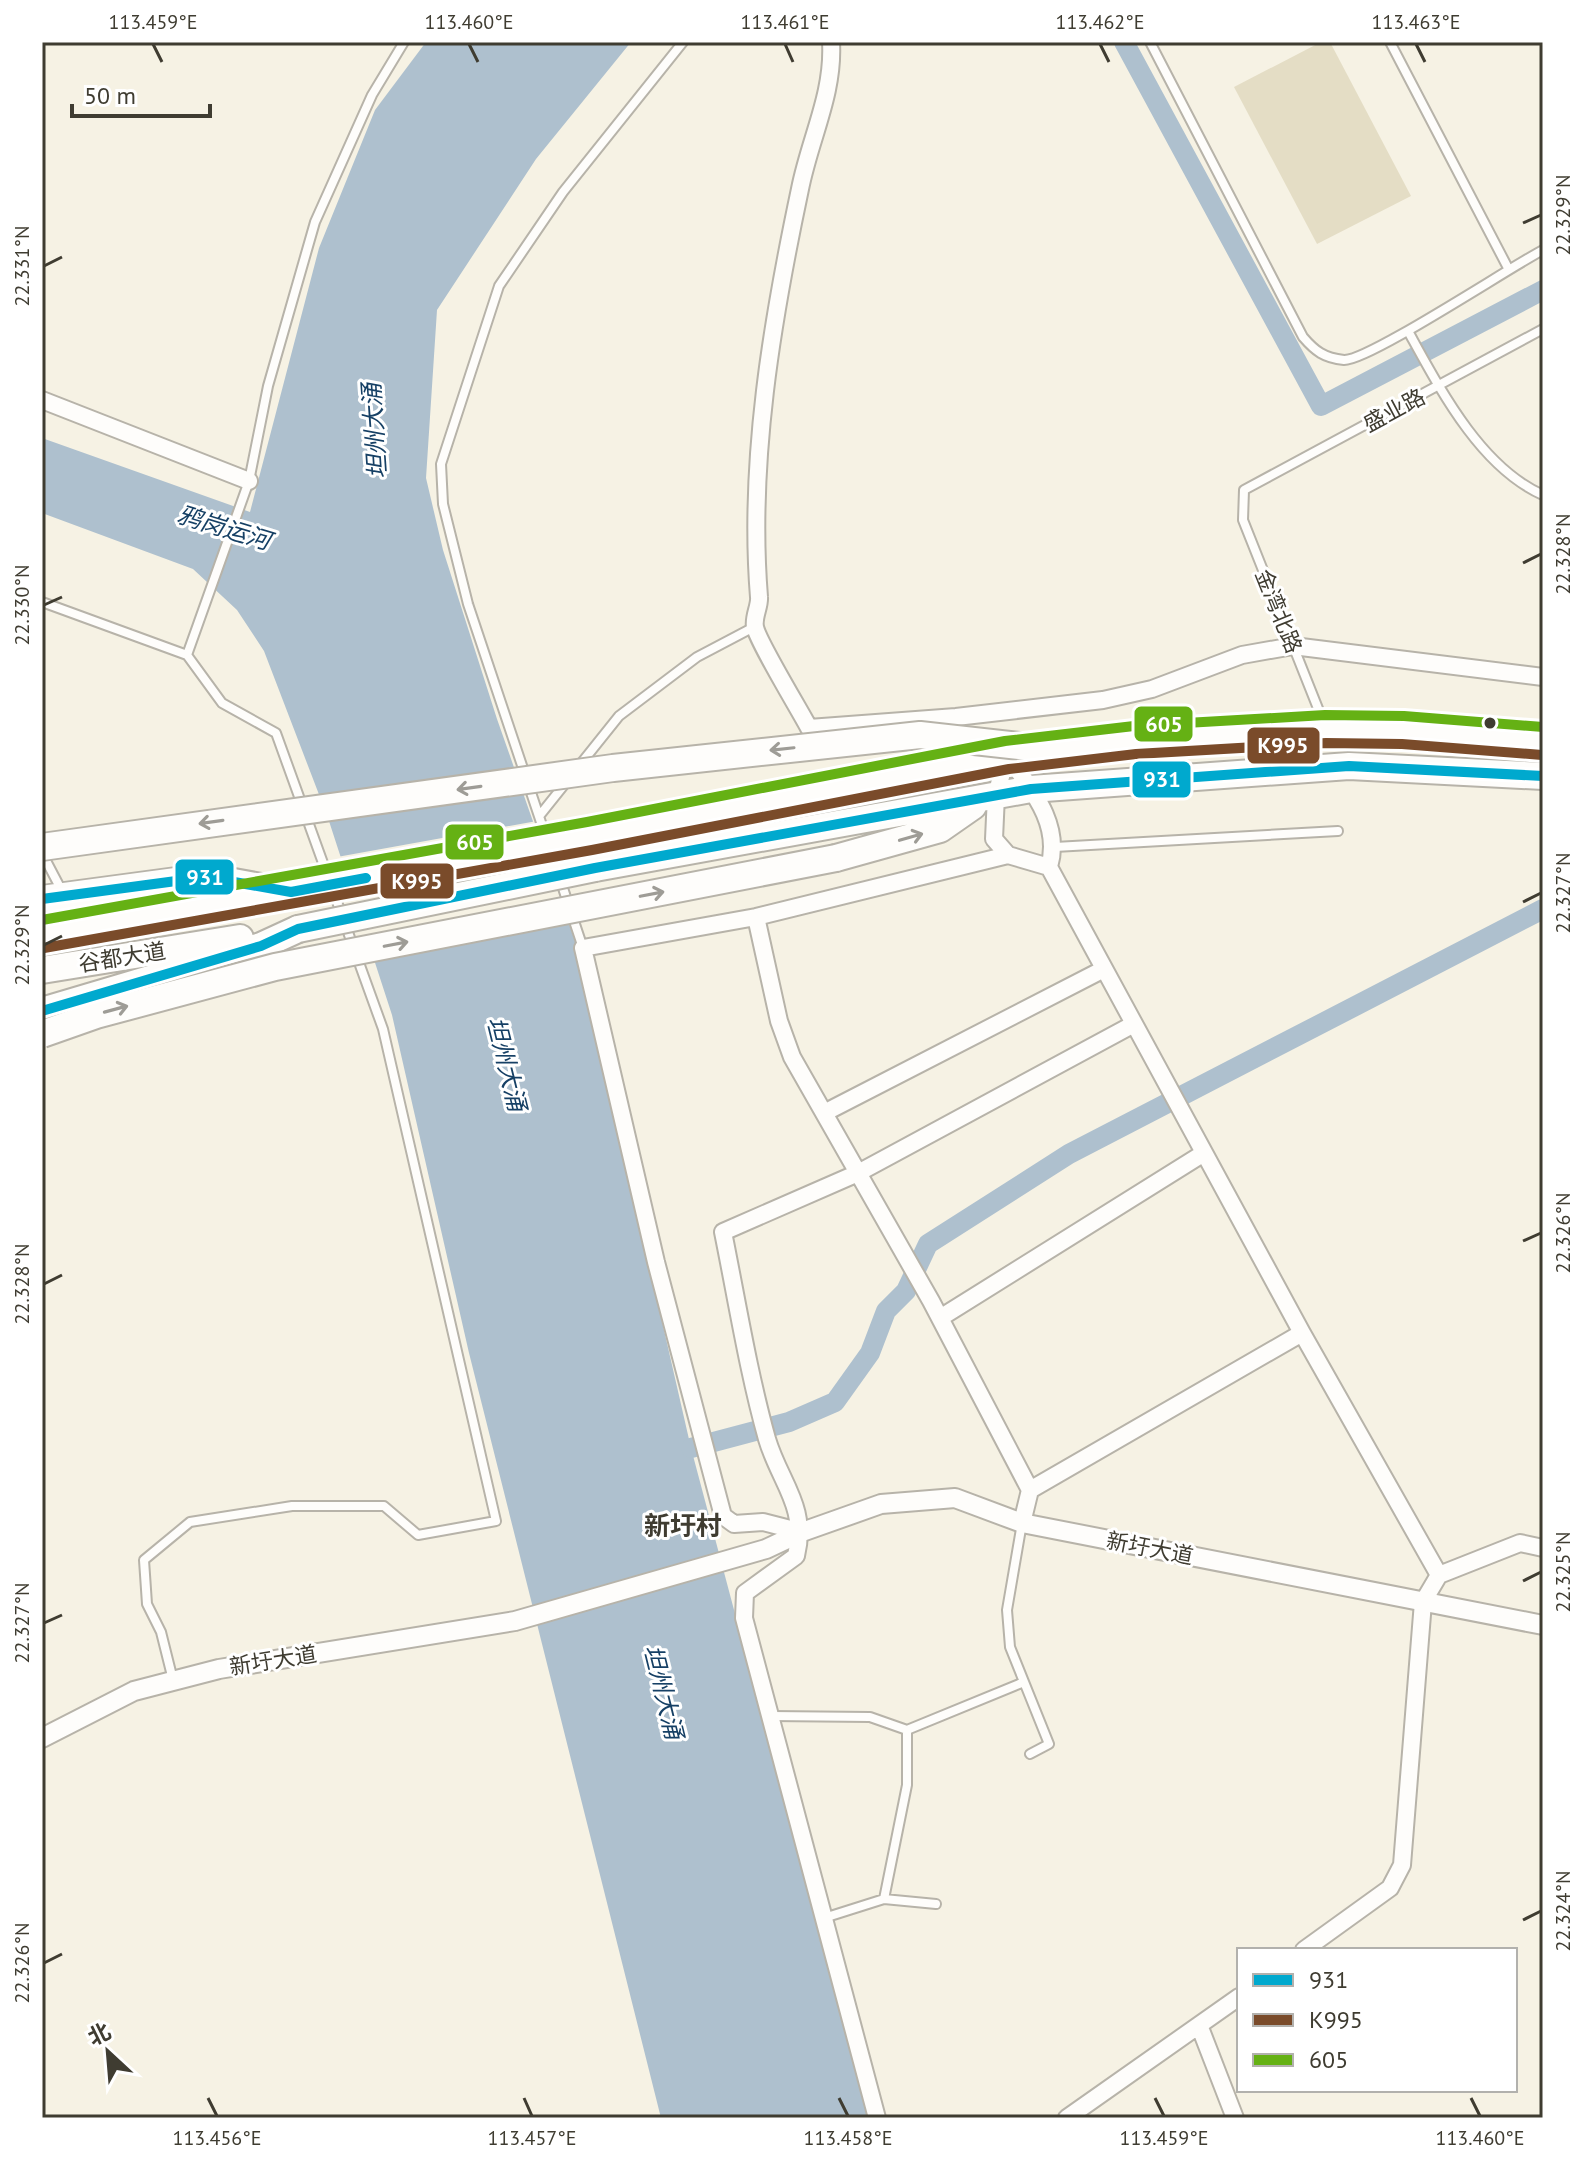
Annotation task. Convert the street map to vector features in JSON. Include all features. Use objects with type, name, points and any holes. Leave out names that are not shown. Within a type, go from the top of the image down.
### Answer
[{"type":"highway","points":[[1007,755],[1135,740],[1326,729],[1403,730],[1543,741]]},
{"type":"highway","points":[[42,850],[613,768],[920,735],[1055,750]]},
{"type":"highway","name":"谷都大道","points":[[42,934],[291,892],[1007,755]]},
{"type":"highway","points":[[42,1011],[261,946],[298,929],[595,868],[1031,789],[1349,766],[1543,776]]},
{"type":"highway","points":[[42,1034],[96,1015],[275,967],[836,858],[940,829],[988,798]]},
{"type":"highway","points":[[54,898],[206,877],[291,892]]},
{"type":"highway","name":"谷都大道","points":[[42,970],[298,929]]},
{"type":"street","points":[[831,42],[830,89],[808,151],[776,313],[758,477],[754,561],[759,601],[755,627],[809,728],[1103,700],[1152,689],[1242,655],[1293,646],[1543,677]]},
{"type":"street","points":[[42,400],[246,489]]},
{"type":"street","points":[[1007,755],[1049,820],[1055,847],[1049,867],[1302,1333],[1439,1575]]},
{"type":"street","points":[[1007,755],[988,798],[994,839],[1008,855]]},
{"type":"street","points":[[802,1532],[763,1522],[734,1524],[723,1516],[656,1262],[583,948],[756,917],[1008,855],[1049,867]]},
{"type":"street","points":[[756,917],[779,1021],[792,1057],[940,1318],[1030,1490],[1022,1523]]},
{"type":"street","points":[[824,1113],[1104,969]]},
{"type":"street","points":[[877,2118],[744,1618],[745,1593],[796,1556],[802,1532],[799,1515],[768,1441],[723,1232],[858,1173],[1134,1024]]},
{"type":"street","points":[[940,1318],[1204,1153]]},
{"type":"street","points":[[1030,1490],[1302,1333]]},
{"type":"street","name":"新圩大道","points":[[42,1738],[134,1691],[173,1680],[219,1669],[515,1621],[766,1549],[802,1532],[881,1504],[955,1498],[1022,1523],[1543,1625]]},
{"type":"street","points":[[1307,1948],[1390,1888],[1402,1865],[1423,1602],[1439,1575],[1520,1543],[1543,1548]]},
{"type":"street","points":[[1067,2118],[1237,1998]]},
{"type":"street","points":[[1199,2025],[1235,2118]]},
{"type":"lane","points":[[187,655],[246,489],[268,386],[315,222],[372,95],[404,42]]},
{"type":"lane","points":[[583,948],[468,604],[443,504],[441,464],[499,286],[563,192],[683,42]]},
{"type":"lane","points":[[1150,42],[1303,337],[1319,355],[1347,360],[1408,331],[1508,268],[1543,250]]},
{"type":"lane","points":[[1390,42],[1508,268]]},
{"type":"lane","name":"盛业路","points":[[1244,490],[1543,329]]},
{"type":"lane","points":[[1408,331],[1459,420],[1522,486],[1543,495]]},
{"type":"lane","name":"金湾北路","points":[[1244,490],[1243,520],[1326,729]]},
{"type":"lane","points":[[42,602],[187,655],[222,703],[276,733],[316,834],[383,1029],[496,1521],[418,1535],[384,1506],[292,1506],[190,1522],[144,1560],[147,1604],[161,1632],[173,1680]]},
{"type":"lane","points":[[540,815],[619,716],[697,657],[755,627]]},
{"type":"lane","points":[[1055,847],[1338,831]]},
{"type":"lane","points":[[42,850],[54,898]]},
{"type":"lane","points":[[1022,1523],[1007,1610],[1010,1647],[1049,1744],[1030,1754]]},
{"type":"lane","points":[[770,1716],[870,1717],[907,1730],[1024,1682]]},
{"type":"lane","points":[[884,1899],[907,1785],[907,1730]]},
{"type":"lane","points":[[824,1918],[884,1899],[936,1904]]},
{"type":"shaded area","points":[[1321,42],[1330,42],[1411,196],[1317,244],[1234,87]]},
{"type":"water","points":[[426,42],[631,42],[536,159],[437,310],[426,478],[443,550],[497,719],[575,941],[691,1448],[869,2118],[661,2118],[469,1353],[392,1015],[328,818],[264,651],[237,610],[193,569],[42,513],[42,438],[250,512],[319,248],[375,110]]},
{"type":"pier","points":[[537,821],[567,907],[365,944],[337,857]]},
{"type":"waterway","points":[[1124,42],[1321,406],[1543,290]]},
{"type":"waterway","points":[[691,1448],[789,1422],[835,1402],[870,1353],[886,1311],[906,1291],[928,1244],[1069,1154],[1543,909]]},
{"type":"transit line","name":"605","points":[[42,920],[587,822],[1005,741],[1134,726],[1325,715],[1404,716],[1543,727]]},
{"type":"transit line","name":"K995","points":[[44,948],[592,850],[1009,769],[1136,754],[1326,743],[1402,744],[1542,755]]},
{"type":"transit line","name":"931","points":[[42,1011],[261,946],[298,929],[595,868],[1031,789],[1349,766],[1543,776]]},
{"type":"transit line","name":"931","points":[[42,899],[206,877],[291,892],[366,878]]},
{"type":"district","name":"新圩村","points":[[683,1526]]},
{"type":"water label","name":"坦州大涌","points":[[375,431]]},
{"type":"water label","name":"鸦岗运河","points":[[224,528]]},
{"type":"water label","name":"坦州大涌","points":[[506,1064]]},
{"type":"water label","name":"坦州大涌","points":[[663,1692]]}]
